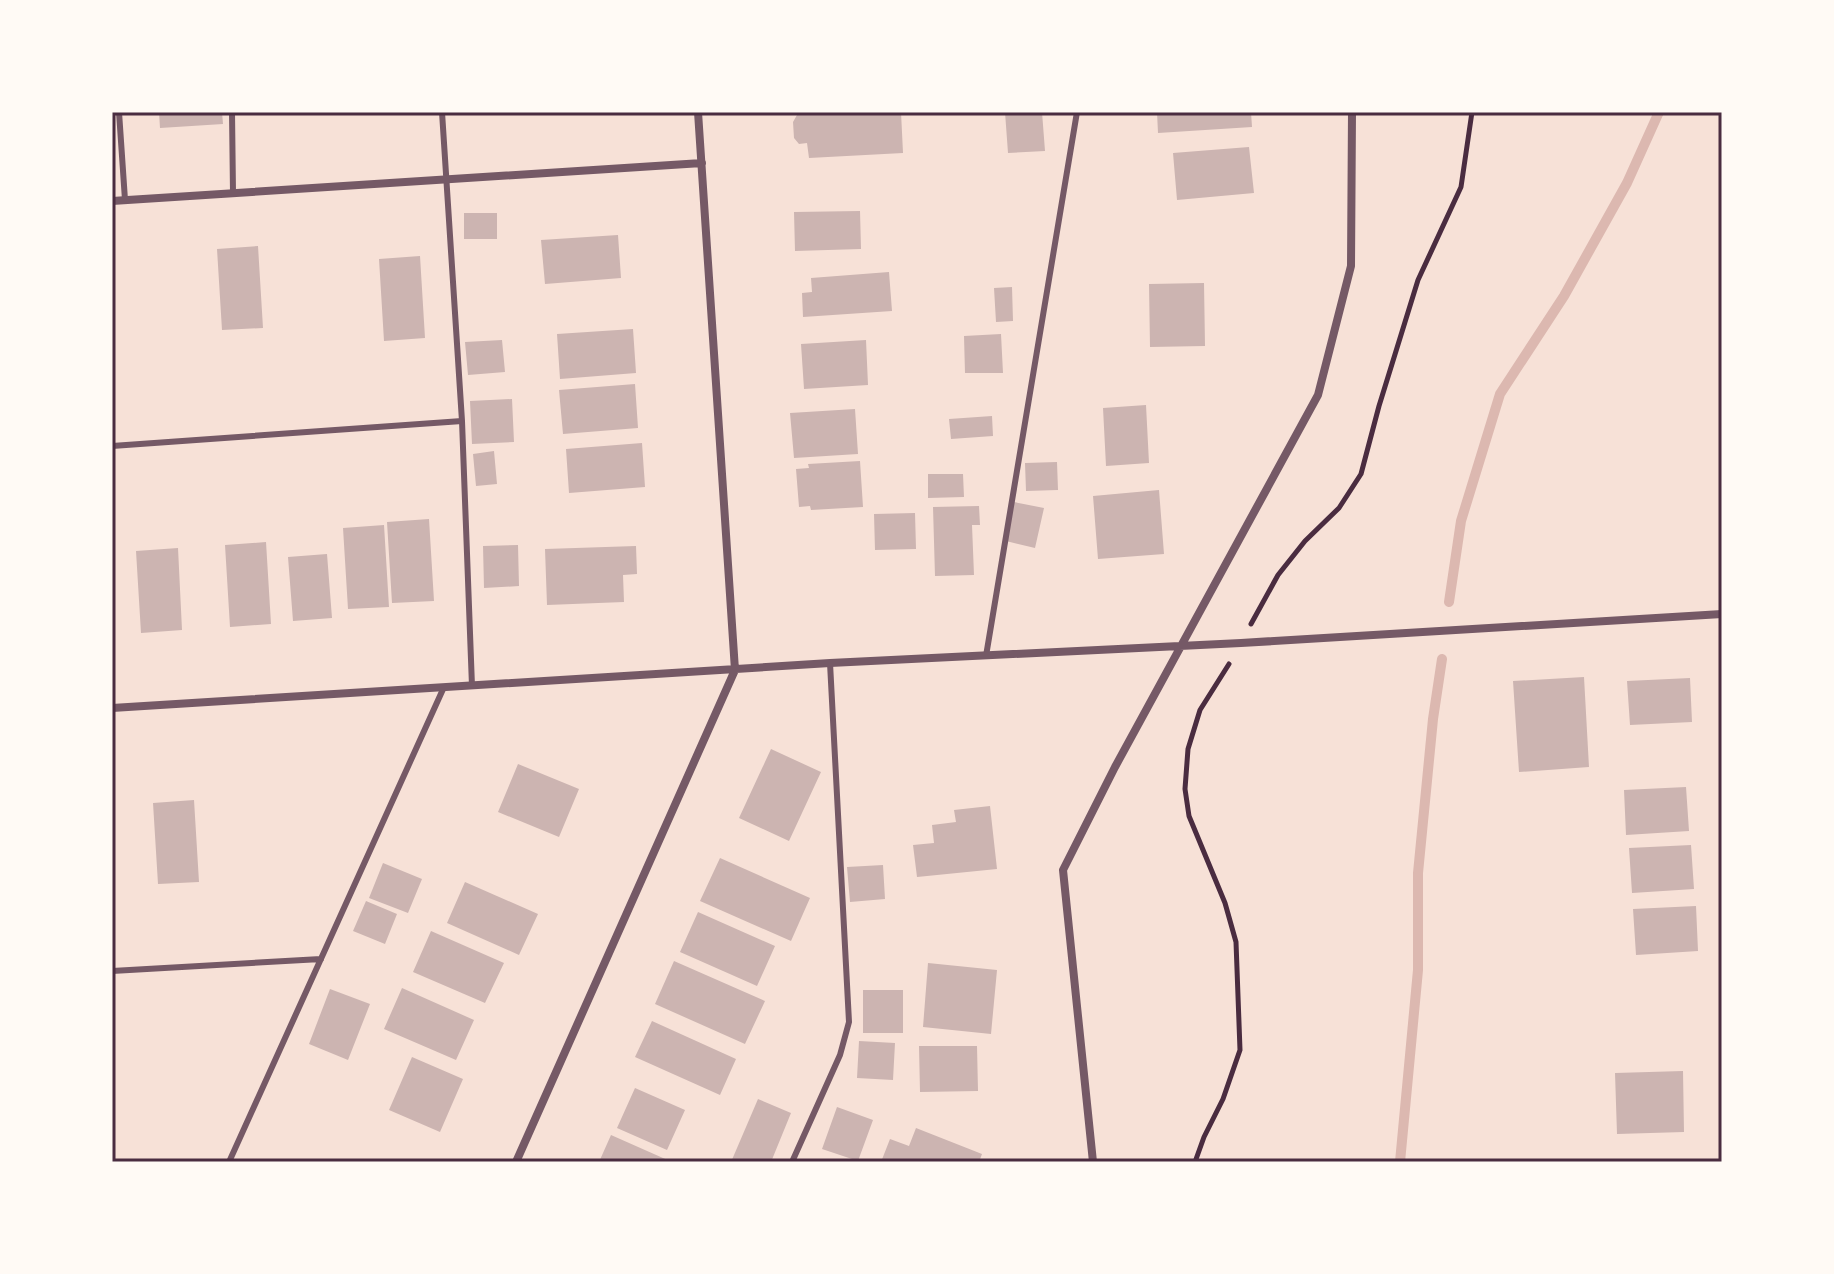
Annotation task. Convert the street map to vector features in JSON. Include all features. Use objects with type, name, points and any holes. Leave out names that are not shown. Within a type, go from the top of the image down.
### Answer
[{"type":"street","points":[[516,1162],[735,670],[698,112]]},
{"type":"street","points":[[1093,1162],[1063,870],[1115,767],[1318,395],[1351,266],[1352,112]]},
{"type":"street","points":[[112,201],[702,163]]},
{"type":"street","points":[[112,708],[830,663],[1722,614]]},
{"type":"lane","points":[[119,112],[125,200]]},
{"type":"lane","points":[[232,112],[233,193]]},
{"type":"lane","points":[[442,112],[462,421],[472,686]]},
{"type":"lane","points":[[986,656],[1077,112]]},
{"type":"lane","points":[[112,446],[462,421]]},
{"type":"lane","points":[[792,1162],[840,1055],[849,1022],[830,663]]},
{"type":"lane","points":[[229,1162],[444,687]]},
{"type":"lane","points":[[112,971],[321,959]]},
{"type":"path","points":[[1266,597],[1278,575],[1305,541],[1339,508],[1361,474],[1418,280],[1461,187],[1472,112]]},
{"type":"path","points":[[1195,1162],[1223,1099],[1240,1050],[1236,942],[1225,903],[1189,816],[1185,789],[1188,749],[1200,710],[1229,665]]},
{"type":"building","points":[[159,112],[222,112],[223,124],[160,128]]},
{"type":"building","points":[[901,112],[903,153],[809,158],[807,143],[799,144],[794,138],[793,122],[797,115]]},
{"type":"building","points":[[1005,112],[1042,112],[1045,151],[1008,153]]},
{"type":"building","points":[[1157,112],[1251,112],[1252,127],[1158,133]]},
{"type":"building","points":[[1249,147],[1254,193],[1177,200],[1173,153]]},
{"type":"building","points":[[860,211],[861,249],[795,251],[794,212]]},
{"type":"building","points":[[464,213],[497,213],[497,239],[464,239]]},
{"type":"building","points":[[618,235],[621,278],[545,284],[541,240]]},
{"type":"building","points":[[258,246],[263,328],[222,330],[217,249]]},
{"type":"building","points":[[420,256],[425,338],[384,341],[379,259]]},
{"type":"building","points":[[889,272],[892,311],[803,317],[802,293],[812,292],[811,278]]},
{"type":"building","points":[[1204,283],[1205,346],[1150,347],[1149,284]]},
{"type":"building","points":[[1012,287],[1013,321],[996,322],[994,288]]},
{"type":"building","points":[[633,329],[636,373],[560,379],[557,334]]},
{"type":"building","points":[[1001,334],[1003,373],[965,373],[964,336]]},
{"type":"building","points":[[502,340],[505,372],[468,375],[465,342]]},
{"type":"building","points":[[866,340],[868,385],[804,389],[801,344]]},
{"type":"building","points":[[635,384],[638,428],[563,434],[559,390]]},
{"type":"building","points":[[512,399],[514,442],[472,444],[470,401]]},
{"type":"building","points":[[1146,405],[1149,463],[1106,466],[1103,408]]},
{"type":"building","points":[[855,409],[858,454],[794,458],[790,413]]},
{"type":"building","points":[[992,416],[993,436],[951,439],[949,419]]},
{"type":"building","points":[[642,443],[645,487],[569,493],[566,449]]},
{"type":"building","points":[[494,451],[497,484],[476,486],[473,454]]},
{"type":"building","points":[[860,461],[863,507],[811,510],[810,506],[799,507],[796,469],[809,468],[808,464]]},
{"type":"building","points":[[1057,462],[1058,490],[1026,491],[1025,463]]},
{"type":"building","points":[[928,474],[963,474],[964,497],[928,498]]},
{"type":"building","points":[[1159,490],[1164,554],[1098,559],[1093,496]]},
{"type":"building","points":[[1014,502],[1044,508],[1035,548],[1006,541]]},
{"type":"building","points":[[979,506],[980,525],[972,525],[974,575],[935,576],[933,507]]},
{"type":"building","points":[[915,513],[916,549],[875,550],[874,514]]},
{"type":"building","points":[[429,519],[434,601],[392,603],[387,522]]},
{"type":"building","points":[[384,525],[389,607],[348,609],[343,528]]},
{"type":"building","points":[[266,542],[271,624],[230,627],[225,545]]},
{"type":"building","points":[[518,545],[519,586],[484,588],[483,546]]},
{"type":"building","points":[[636,546],[637,574],[623,575],[624,602],[547,605],[545,549]]},
{"type":"building","points":[[178,548],[182,630],[141,633],[136,551]]},
{"type":"building","points":[[327,554],[332,618],[293,621],[288,557]]},
{"type":"building","points":[[1584,677],[1589,767],[1519,772],[1513,681]]},
{"type":"building","points":[[1690,678],[1692,722],[1630,725],[1627,681]]},
{"type":"building","points":[[771,749],[821,772],[789,841],[739,818]]},
{"type":"building","points":[[518,764],[579,789],[559,837],[498,812]]},
{"type":"building","points":[[1686,787],[1689,831],[1626,835],[1624,790]]},
{"type":"building","points":[[194,800],[199,882],[158,884],[153,803]]},
{"type":"building","points":[[990,806],[997,869],[917,877],[913,845],[934,843],[932,825],[956,822],[954,810]]},
{"type":"building","points":[[1691,845],[1694,889],[1632,893],[1629,848]]},
{"type":"building","points":[[720,858],[810,898],[791,941],[700,901]]},
{"type":"building","points":[[383,863],[422,879],[408,913],[369,898]]},
{"type":"building","points":[[883,865],[885,899],[850,902],[847,867]]},
{"type":"building","points":[[465,882],[538,914],[519,955],[447,923]]},
{"type":"building","points":[[366,901],[397,914],[385,944],[353,931]]},
{"type":"building","points":[[1696,906],[1698,951],[1636,955],[1633,909]]},
{"type":"building","points":[[698,912],[775,946],[757,986],[680,952]]},
{"type":"building","points":[[431,931],[504,963],[485,1003],[413,972]]},
{"type":"building","points":[[674,961],[765,1001],[745,1044],[655,1004]]},
{"type":"building","points":[[928,963],[997,970],[991,1034],[923,1027]]},
{"type":"building","points":[[402,988],[474,1020],[456,1060],[384,1029]]},
{"type":"building","points":[[330,989],[370,1004],[348,1060],[309,1044]]},
{"type":"building","points":[[863,990],[903,990],[903,1033],[863,1033]]},
{"type":"building","points":[[652,1021],[736,1059],[720,1095],[635,1057]]},
{"type":"building","points":[[859,1041],[895,1043],[893,1080],[857,1078]]},
{"type":"building","points":[[919,1046],[977,1046],[978,1091],[920,1092]]},
{"type":"building","points":[[412,1057],[463,1079],[440,1132],[389,1110]]},
{"type":"building","points":[[1683,1071],[1684,1132],[1617,1134],[1615,1073]]},
{"type":"building","points":[[635,1088],[685,1110],[667,1150],[617,1128]]},
{"type":"building","points":[[758,1099],[791,1113],[771,1162],[731,1162]]},
{"type":"building","points":[[837,1107],[873,1120],[858,1161],[822,1149]]},
{"type":"building","points":[[916,1128],[982,1154],[979,1162],[881,1162],[890,1139],[909,1146]]},
{"type":"building","points":[[611,1135],[672,1162],[599,1162]]},
{"type":"waterway","points":[[1449,602],[1461,521],[1500,394],[1564,296],[1627,183],[1659,112]]},
{"type":"waterway","points":[[1400,1162],[1418,970],[1418,873],[1442,659]]}]
